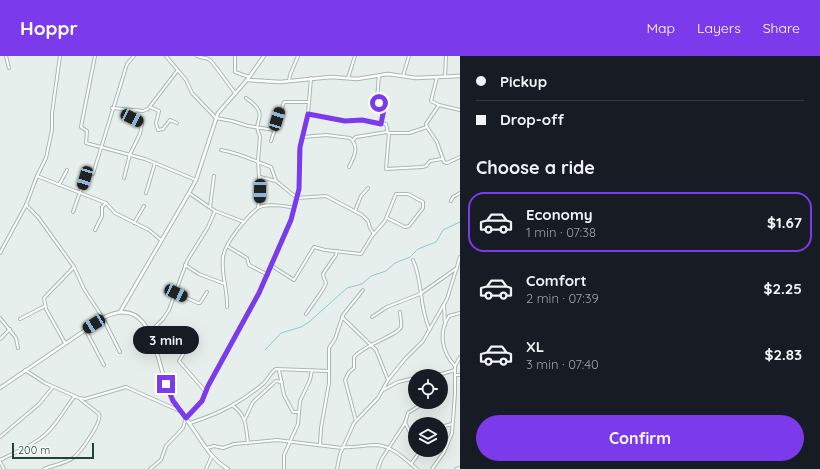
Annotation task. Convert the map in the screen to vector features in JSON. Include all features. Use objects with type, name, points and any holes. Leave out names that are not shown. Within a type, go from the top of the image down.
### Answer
[{"type":"street","points":[[6,56],[9,68]]},
{"type":"street","points":[[0,253],[26,205],[37,176],[46,158],[50,141],[60,56]]},
{"type":"street","points":[[95,56],[81,127],[87,131],[86,143],[130,154],[196,180]]},
{"type":"street","points":[[93,174],[102,148],[112,108],[124,78],[127,64],[134,56]]},
{"type":"street","points":[[166,56],[186,80],[192,93],[216,118],[248,126],[275,130]]},
{"type":"street","points":[[197,56],[209,59],[235,94]]},
{"type":"street","points":[[235,56],[236,72],[250,77]]},
{"type":"street","points":[[120,312],[196,180],[216,118],[250,77],[264,56]]},
{"type":"street","points":[[289,81],[298,56]]},
{"type":"street","points":[[348,78],[355,56]]},
{"type":"street","points":[[403,76],[409,56]]},
{"type":"street","points":[[445,77],[446,56]]},
{"type":"street","points":[[112,108],[143,111],[150,107],[177,71]]},
{"type":"street","points":[[247,80],[289,81],[311,78],[357,79],[379,75],[416,78],[460,76]]},
{"type":"street","points":[[379,75],[377,99],[383,107],[381,124]]},
{"type":"street","points":[[437,77],[430,100],[439,105],[460,110]]},
{"type":"street","points":[[150,469],[161,460],[166,446],[183,428],[186,418],[202,401],[272,266],[297,198],[300,147],[308,114],[311,78]]},
{"type":"street","points":[[246,98],[257,105],[260,110],[258,127],[260,136],[258,161],[260,177],[258,208]]},
{"type":"street","points":[[271,141],[284,102],[309,102]]},
{"type":"street","points":[[353,140],[358,137],[388,132],[409,133],[427,127],[426,124],[439,105]]},
{"type":"street","points":[[150,107],[159,111],[156,122],[158,130],[163,129],[170,120],[177,123]]},
{"type":"street","points":[[124,178],[130,154],[140,134],[142,123],[132,118],[131,115],[136,110]]},
{"type":"street","points":[[308,114],[345,121],[362,120],[387,125],[387,170],[422,167],[426,166],[430,161],[442,159],[447,162],[460,157]]},
{"type":"street","points":[[426,124],[437,142],[442,159]]},
{"type":"street","points":[[303,137],[326,135],[347,137],[353,140]]},
{"type":"street","points":[[349,167],[356,153],[353,140]]},
{"type":"street","points":[[221,150],[243,154],[249,159],[271,167],[272,175],[276,181],[297,198],[318,198],[324,196],[355,211],[367,219],[374,234]]},
{"type":"street","points":[[146,193],[155,163]]},
{"type":"street","points":[[59,185],[67,170]]},
{"type":"street","points":[[37,176],[106,203],[115,213],[150,230],[161,240]]},
{"type":"street","points":[[210,207],[214,176]]},
{"type":"street","points":[[260,177],[276,181]]},
{"type":"street","points":[[73,212],[85,178]]},
{"type":"street","points":[[355,211],[361,196],[368,188]]},
{"type":"street","points":[[189,193],[214,211],[244,222]]},
{"type":"street","points":[[272,266],[294,280],[312,247],[361,254],[387,218],[394,195],[397,193],[408,194],[423,202],[423,208],[409,226],[406,227],[387,218]]},
{"type":"street","points":[[451,201],[453,197],[460,193]]},
{"type":"street","points":[[95,230],[102,216],[102,207],[106,203]]},
{"type":"street","points":[[26,205],[38,216],[74,267],[84,289],[103,318],[120,352]]},
{"type":"street","points":[[226,307],[228,297],[225,284],[223,260],[227,246],[244,222],[258,208],[279,205],[294,208]]},
{"type":"street","points":[[134,223],[144,206]]},
{"type":"street","points":[[150,332],[163,319],[176,293],[185,265],[195,244],[208,227],[214,211]]},
{"type":"street","points":[[227,246],[248,258],[249,265],[268,275]]},
{"type":"street","points":[[306,314],[325,288],[326,283],[323,274],[336,255],[337,251]]},
{"type":"street","points":[[337,469],[342,448],[356,421],[378,398],[388,380],[405,359],[420,344],[444,304],[453,285],[460,258]]},
{"type":"street","points":[[413,260],[418,270],[424,316],[429,328]]},
{"type":"street","points":[[185,265],[199,274],[225,284]]},
{"type":"street","points":[[65,343],[45,306],[44,298],[47,293],[74,267]]},
{"type":"street","points":[[372,317],[387,307],[420,294],[457,268]]},
{"type":"street","points":[[320,445],[321,428],[329,383],[328,352],[335,339],[342,318],[363,290]]},
{"type":"street","points":[[176,293],[200,303],[207,292]]},
{"type":"street","points":[[444,304],[444,350],[448,358],[455,366]]},
{"type":"street","points":[[20,319],[45,306]]},
{"type":"street","points":[[0,388],[85,329],[103,318],[120,312],[136,318],[150,332],[168,390],[173,401],[212,456],[228,469]]},
{"type":"street","points":[[356,421],[346,378],[354,368],[352,362],[354,356],[370,344],[384,338],[388,338],[401,328],[400,312]]},
{"type":"street","points":[[445,326],[449,316],[460,313]]},
{"type":"street","points":[[0,318],[10,329],[18,342],[18,348]]},
{"type":"street","points":[[342,318],[370,344],[380,356],[388,380]]},
{"type":"street","points":[[0,339],[10,329]]},
{"type":"street","points":[[85,329],[104,365]]},
{"type":"street","points":[[191,341],[178,361],[206,392]]},
{"type":"street","points":[[432,469],[444,452],[450,438],[455,400],[455,366],[460,357]]},
{"type":"street","points":[[25,370],[38,380],[74,397],[87,399],[126,387],[182,412]]},
{"type":"street","points":[[190,423],[214,416],[233,406],[264,383],[274,370],[328,371]]},
{"type":"street","points":[[279,370],[284,395],[293,412],[298,412]]},
{"type":"street","points":[[284,469],[284,455],[298,424],[300,401],[310,380],[312,370]]},
{"type":"street","points":[[448,372],[455,370]]},
{"type":"street","points":[[455,375],[460,375]]},
{"type":"street","points":[[382,390],[398,382],[408,380]]},
{"type":"street","points":[[245,419],[255,401],[276,381],[282,382]]},
{"type":"street","points":[[0,437],[39,404],[53,387]]},
{"type":"street","points":[[4,469],[0,461],[41,438],[51,429],[74,397]]},
{"type":"street","points":[[44,469],[74,457],[80,451],[100,420],[99,414],[79,398]]},
{"type":"street","points":[[233,406],[241,412],[245,419],[248,443]]},
{"type":"street","points":[[378,469],[388,448],[405,423],[408,413],[414,409]]},
{"type":"street","points":[[405,423],[408,428]]},
{"type":"street","points":[[448,425],[452,424]]},
{"type":"street","points":[[206,448],[214,446],[223,448],[234,444],[277,440],[342,448],[379,445],[388,448],[416,469]]},
{"type":"street","points":[[206,469],[212,456]]},
{"type":"street","points":[[411,464],[416,457]]},
{"type":"street","points":[[456,469],[460,468]]},
{"type":"waterway","points":[[265,350],[281,333],[301,327],[309,322],[347,288],[362,284],[371,276],[386,271],[395,263],[410,257],[418,249],[436,242],[443,230],[460,222]]},
{"type":"route","points":[[166,384],[173,401],[186,418],[205,397],[208,386],[263,286],[291,220],[299,189],[298,164],[300,147],[305,132],[308,114],[345,121],[362,120],[381,124],[384,109],[379,103]]}]
